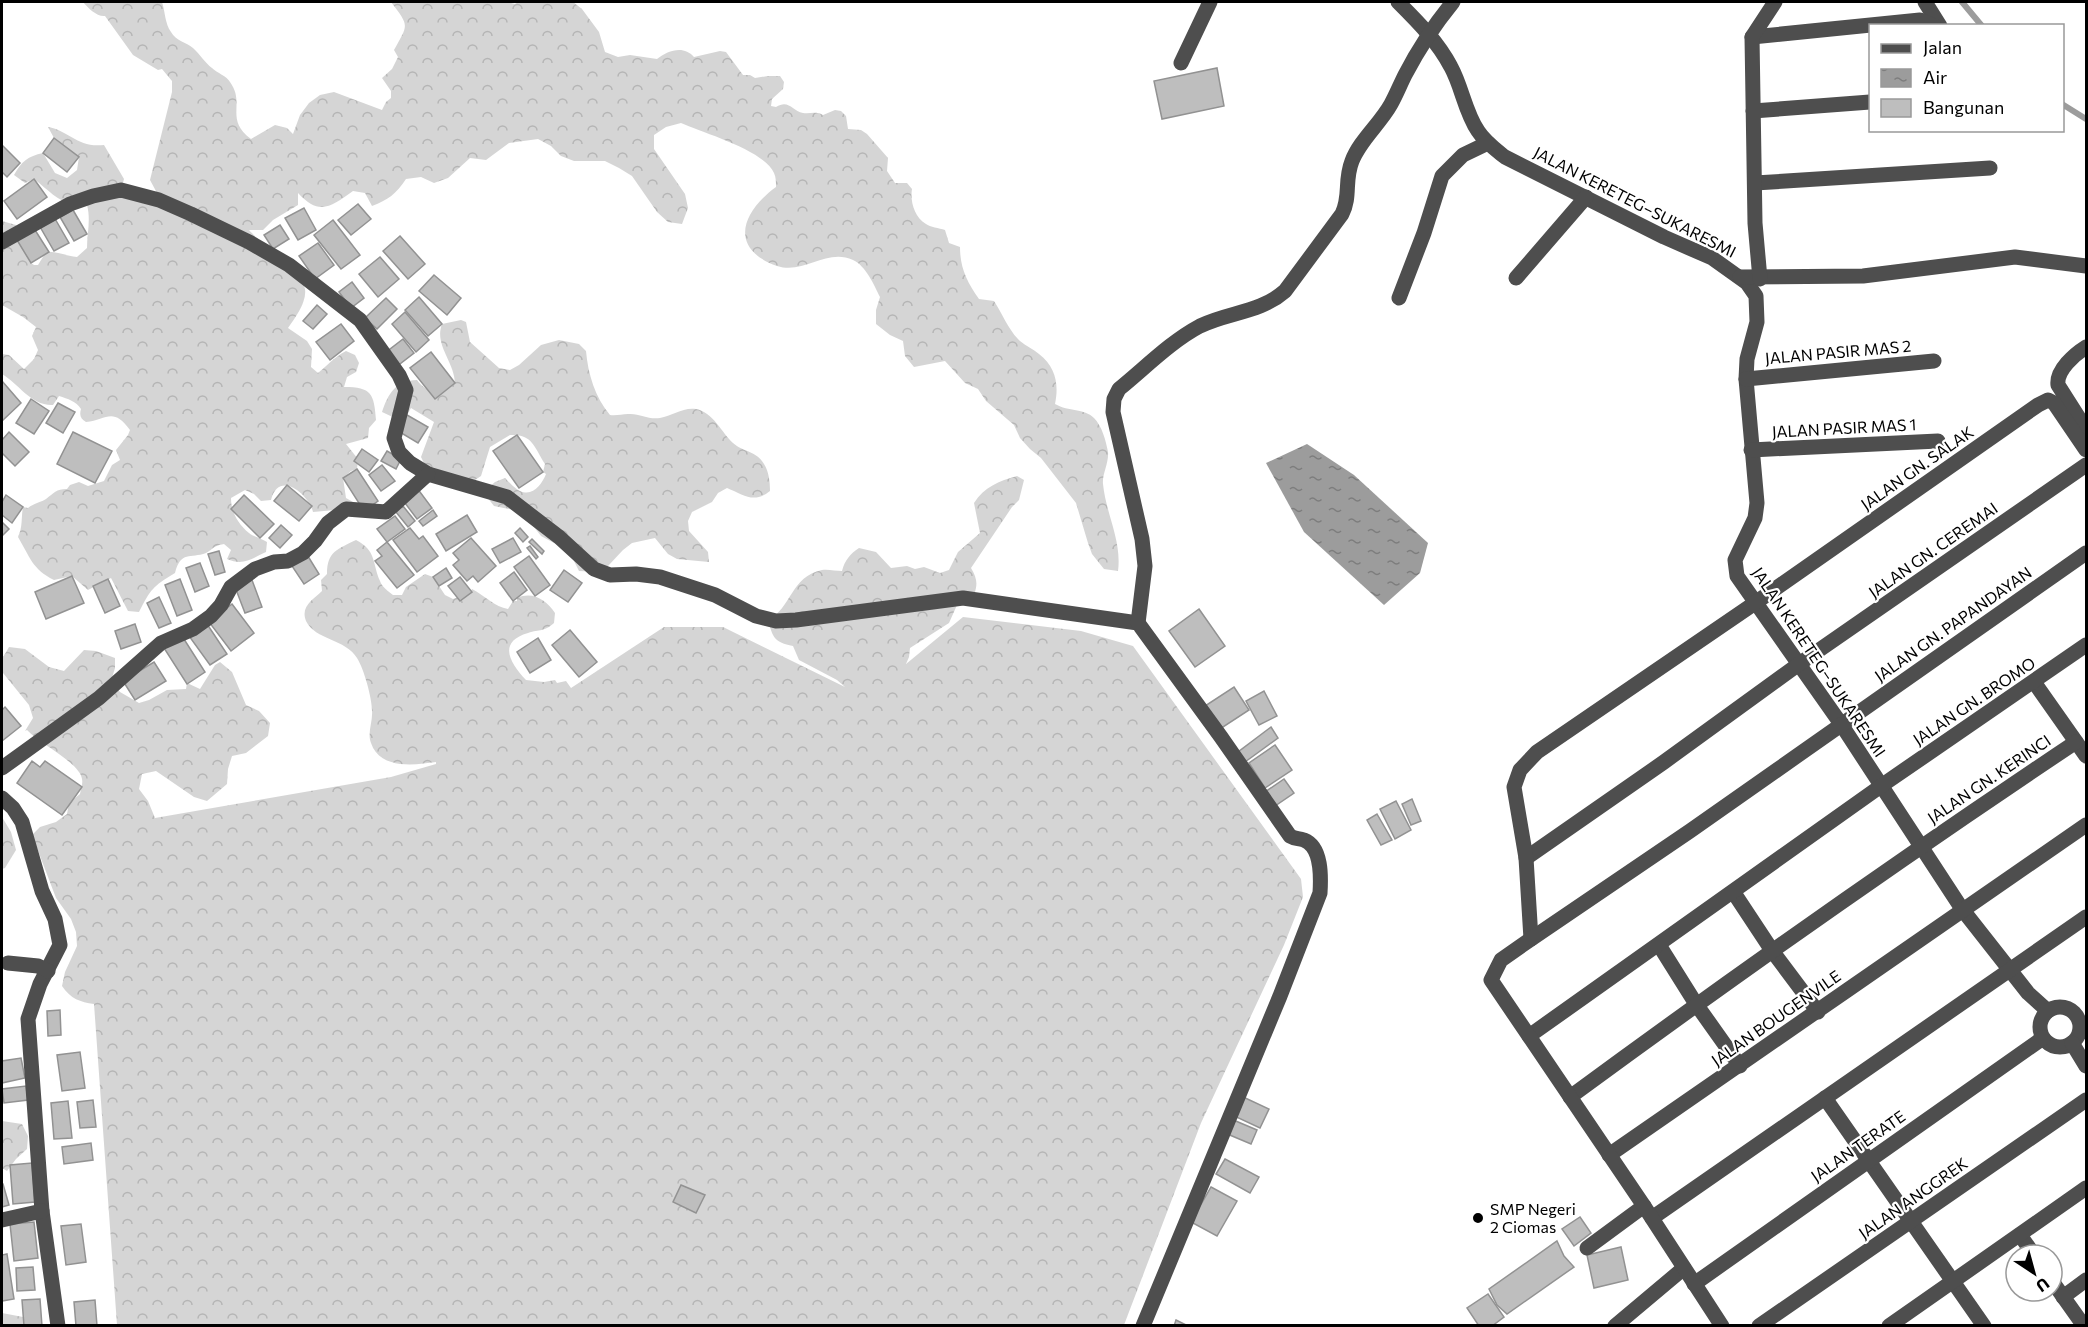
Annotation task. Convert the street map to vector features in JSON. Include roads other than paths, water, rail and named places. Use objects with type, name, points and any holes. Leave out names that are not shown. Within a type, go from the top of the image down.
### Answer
[{"type":"street","points":[[1180,63],[1209,2]]},
{"type":"street","name":"JALAN KERETEG–SUKARESMI","points":[[1398,2],[1429,34],[1452,68],[1469,114],[1488,143],[1505,156],[1664,237],[1712,258],[1753,289],[1757,322],[1747,359],[1746,379],[1757,503],[1755,518],[1738,553],[1734,567],[1737,576],[1841,724],[1962,909],[2028,993],[2048,1011]]},
{"type":"street","points":[[1143,1326],[1280,996],[1320,893],[1321,878],[1316,855],[1311,845],[1304,840],[1290,836],[1138,623],[1145,566],[1142,539],[1113,412],[1114,399],[1119,389],[1189,332],[1214,320],[1261,307],[1285,291],[1342,214],[1349,195],[1346,182],[1352,160],[1391,104],[1429,34],[1453,2]]},
{"type":"street","points":[[1760,279],[1755,223],[1752,37],[1775,2]]},
{"type":"street","points":[[1925,2],[1939,24]]},
{"type":"street","points":[[1880,24],[1920,20],[1929,24]]},
{"type":"street","points":[[1752,37],[1869,25]]},
{"type":"street","points":[[1753,111],[1869,102]]},
{"type":"street","points":[[1399,298],[1424,233],[1442,176],[1462,155],[1488,143]]},
{"type":"street","points":[[1755,183],[1990,168]]},
{"type":"street","points":[[2,242],[70,204],[121,190],[159,200],[249,242],[289,265],[333,298],[360,320],[375,339],[399,375],[406,390],[395,430],[395,444],[399,452],[410,463],[428,474],[507,497],[559,537],[594,568],[610,574],[636,574],[669,580],[715,595],[756,616],[776,621],[963,598],[1138,623]]},
{"type":"street","points":[[1516,278],[1586,197]]},
{"type":"street","points":[[1740,277],[1760,279],[1863,276],[2015,257],[2086,266]]},
{"type":"street","points":[[2086,347],[2066,364],[2057,379],[2058,385],[2086,429]]},
{"type":"street","name":"JALAN PASIR MAS 2","points":[[1746,379],[1934,361]]},
{"type":"street","name":"JALAN GN. SALAK","points":[[1755,603],[2048,400],[2054,403],[2086,450]]},
{"type":"street","name":"JALAN PASIR MAS 1","points":[[1751,450],[1938,441]]},
{"type":"street","name":"JALAN GN. CEREMAI","points":[[1526,858],[1799,664],[2086,465]]},
{"type":"street","points":[[2,768],[99,698],[161,643],[193,629],[211,616],[231,587],[255,569],[274,562],[288,561],[303,554],[328,523],[346,509],[386,512],[428,474]]},
{"type":"street","name":"JALAN GN. PAPANDAYAN","points":[[1529,1036],[1491,980],[1501,960],[1681,837],[2086,553]]},
{"type":"street","points":[[1531,939],[1526,858],[1514,787],[1520,770],[1537,752],[1755,603]]},
{"type":"street","name":"JALAN GN. BROMO","points":[[1529,1036],[1734,893],[1881,786],[2086,645]]},
{"type":"street","points":[[2034,682],[2086,756]]},
{"type":"street","name":"JALAN GN. KERINCI","points":[[1570,1097],[1696,1004],[1773,952],[1921,845],[2076,742]]},
{"type":"street","points":[[2,798],[13,808],[22,822],[42,891],[55,919],[60,945],[40,984],[28,1019],[42,1210],[58,1326]]},
{"type":"street","name":"JALAN BOUGENVILE","points":[[1610,1155],[2086,825]]},
{"type":"street","points":[[1734,893],[1773,952],[1818,1012]]},
{"type":"street","points":[[1587,1248],[1648,1212],[1825,1098],[2086,916]]},
{"type":"street","points":[[1659,945],[1696,1004],[1740,1066]]},
{"type":"street","points":[[8,963],[38,966],[48,971]]},
{"type":"street","points":[[2066,1007],[2082,1011],[2078,1038],[2064,1046],[2056,1046],[2043,1038],[2040,1023],[2048,1011],[2066,1007]]},
{"type":"street","points":[[1529,1036],[1722,1326]]},
{"type":"street","name":"JALAN TERATE","points":[[1694,1284],[2043,1038]]},
{"type":"street","points":[[2072,1043],[2086,1066]]},
{"type":"street","points":[[1825,1098],[1984,1326]]},
{"type":"street","name":"JALAN ANGGREK","points":[[1759,1326],[2086,1100]]},
{"type":"street","points":[[1889,1326],[2086,1188]]},
{"type":"street","points":[[2,1220],[42,1210]]},
{"type":"street","points":[[2020,1234],[2026,1243]]},
{"type":"street","points":[[1615,1326],[1684,1268]]},
{"type":"street","points":[[2064,1296],[2086,1280]]},
{"type":"street","points":[[2064,1298],[2084,1326]]},
{"type":"water","points":[[1307,444],[1354,475],[1428,543],[1420,573],[1384,605],[1304,532],[1266,463]]},
{"type":"waterway","points":[[1962,2],[1980,24]]},
{"type":"waterway","points":[[2064,105],[2086,119]]},
{"type":"place","name":"SMP Negeri 2 Ciomas","points":[[1478,1218]]}]
